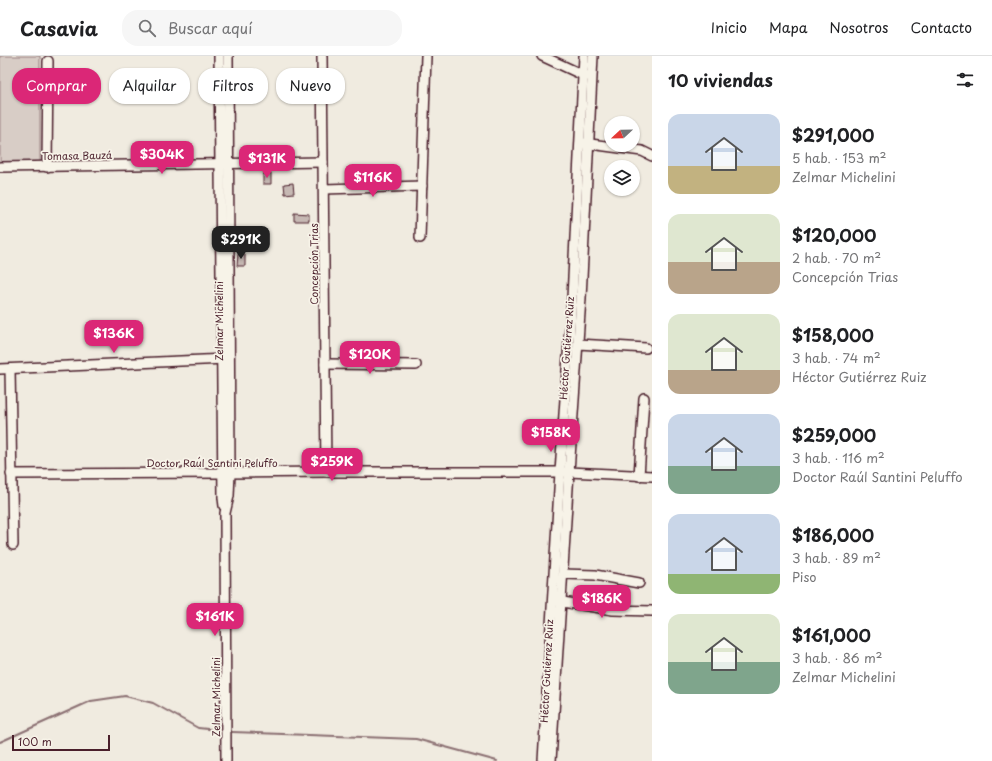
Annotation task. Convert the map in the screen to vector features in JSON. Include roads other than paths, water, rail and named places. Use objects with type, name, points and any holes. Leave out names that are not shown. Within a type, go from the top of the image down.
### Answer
[{"type":"street","name":"Zelmar Michelini","points":[[219,56],[224,163],[226,359],[226,473],[222,498],[225,513],[226,761]]},
{"type":"street","name":"Zelmar Michelini","points":[[224,163],[228,56]]},
{"type":"street","name":"Concepción Trias","points":[[322,56],[326,472]]},
{"type":"street","points":[[420,238],[426,56]]},
{"type":"street","points":[[542,56],[587,76]]},
{"type":"street","name":"Héctor Gutiérrez Ruiz","points":[[543,761],[557,601],[563,574],[581,298],[587,76],[584,56]]},
{"type":"street","name":"Héctor Gutiérrez Ruiz","points":[[587,76],[593,56]]},
{"type":"street","points":[[46,167],[48,61]]},
{"type":"street","points":[[584,143],[642,151],[652,156]]},
{"type":"street","name":"Héctor Gutiérrez Ruiz","points":[[551,761],[557,601],[572,298],[584,143]]},
{"type":"street","name":"Tomasa Bauzá","points":[[0,167],[323,162]]},
{"type":"street","points":[[324,189],[422,186]]},
{"type":"street","points":[[578,344],[646,348]]},
{"type":"street","points":[[0,369],[226,359]]},
{"type":"street","points":[[325,364],[416,365]]},
{"type":"street","points":[[10,369],[13,545]]},
{"type":"street","points":[[639,476],[644,398]]},
{"type":"street","name":"Doctor Raúl Santini Peluffo","points":[[12,474],[569,472],[652,476]]},
{"type":"street","points":[[563,574],[595,575],[639,583]]},
{"type":"street","points":[[557,601],[613,610],[652,611]]},
{"type":"waterway","points":[[0,742],[91,701],[125,696],[153,703],[198,728],[218,730]]},
{"type":"waterway","points":[[232,732],[416,739],[497,761]]}]
